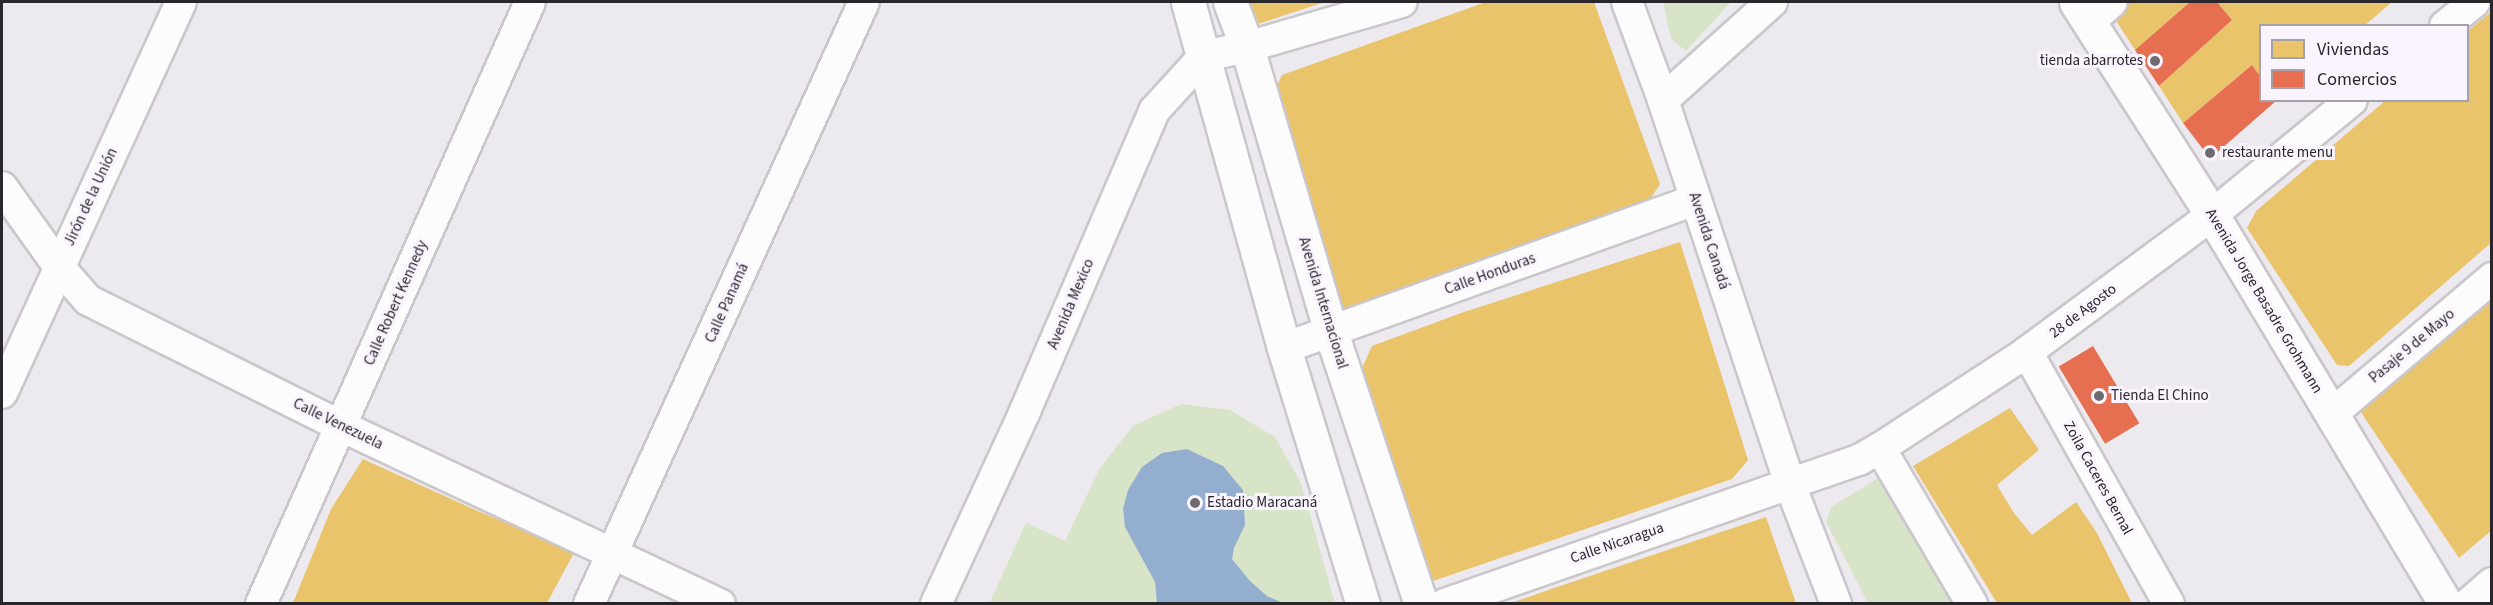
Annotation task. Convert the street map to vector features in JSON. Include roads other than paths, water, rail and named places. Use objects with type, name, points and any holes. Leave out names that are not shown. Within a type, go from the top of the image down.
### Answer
[{"type":"main road","points":[[1188,2],[1284,348],[1363,603]]},
{"type":"main road","name":"Avenida Internacional","points":[[1230,2],[1247,47],[1331,332],[1421,603]]},
{"type":"main road","name":"Avenida Jorge Basadre Grohmann","points":[[2092,8],[2212,214],[2446,603]]},
{"type":"street","name":"Jirón de la Unión","points":[[2,393],[181,2]]},
{"type":"street","name":"Calle Robert Kennedy","points":[[261,603],[530,2]]},
{"type":"street","name":"Calle Panamá","points":[[589,603],[864,2]]},
{"type":"street","points":[[1204,56],[1247,47],[1401,2]]},
{"type":"street","name":"Avenida Canadá","points":[[1627,2],[1663,100],[1789,482],[1836,603]]},
{"type":"street","points":[[1663,100],[1772,2]]},
{"type":"street","points":[[2448,24],[2475,2]]},
{"type":"street","name":"Avenida Mexico","points":[[936,603],[1025,411],[1154,111],[1204,56]]},
{"type":"street","name":"28 de Agosto","points":[[1789,482],[1859,460],[2027,352],[2212,214],[2350,102]]},
{"type":"street","name":"Calle Venezuela","points":[[2,188],[59,267],[87,300],[341,426],[613,551],[720,603]]},
{"type":"street","name":"Calle Honduras","points":[[1284,348],[1695,200]]},
{"type":"street","name":"Pasaje 9 de Mayo","points":[[2333,413],[2492,278]]},
{"type":"street","name":"Zoila Caceres Bernal","points":[[2027,352],[2169,603]]},
{"type":"street","points":[[1880,448],[1972,603]]},
{"type":"street","name":"Calle Nicaragua","points":[[1445,603],[1789,482]]},
{"type":"street","points":[[2468,603],[2492,583]]},
{"type":"water","points":[[1187,449],[1223,466],[1243,490],[1245,525],[1234,548],[1232,559],[1250,581],[1267,596],[1283,603],[1157,603],[1155,582],[1125,527],[1123,509],[1128,490],[1142,467],[1162,453]]},
{"type":"place","name":"tienda abarrotes","points":[[2155,61]]},
{"type":"place","name":"restaurante menu","points":[[2210,153]]},
{"type":"place","name":"Tienda El Chino","points":[[2099,396]]},
{"type":"place","name":"Estadio Maracaná","points":[[1195,503]]}]
